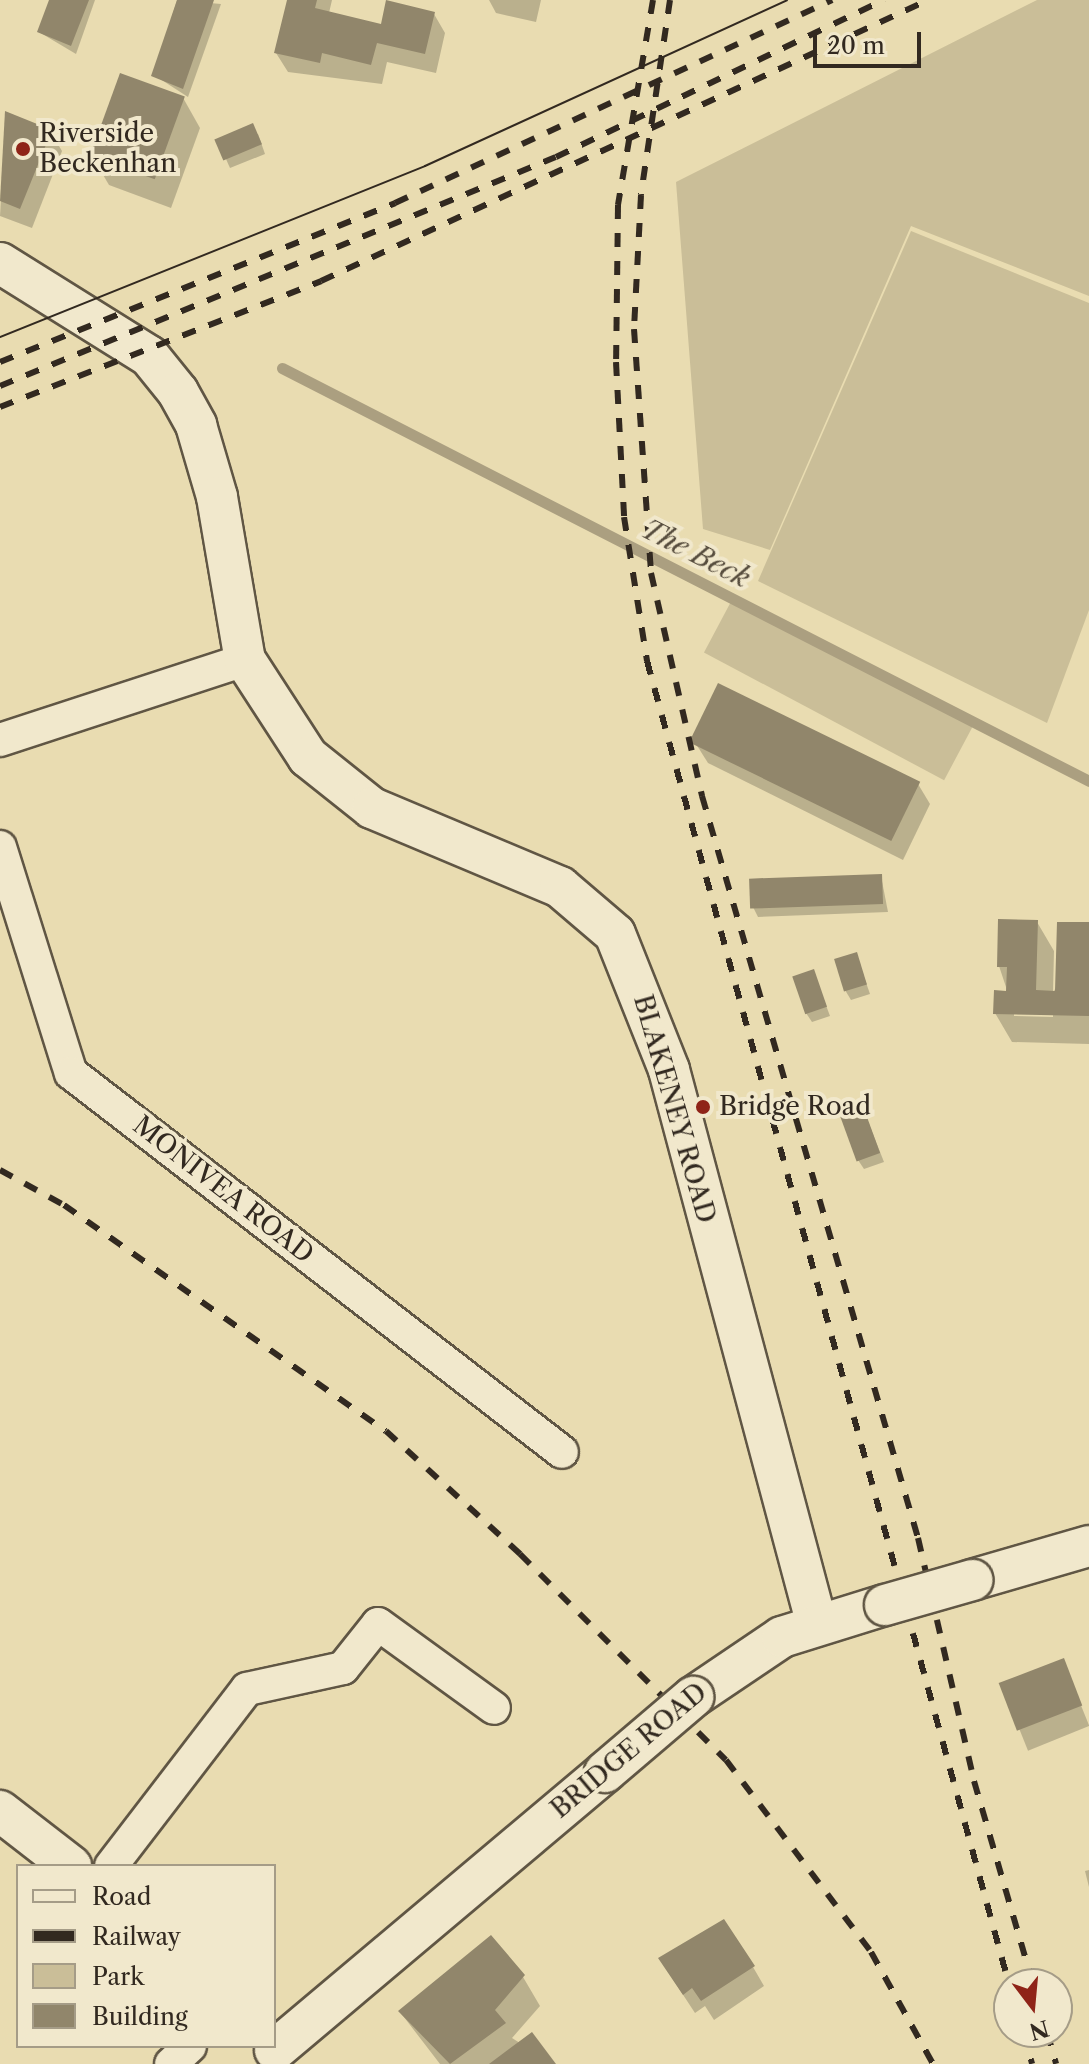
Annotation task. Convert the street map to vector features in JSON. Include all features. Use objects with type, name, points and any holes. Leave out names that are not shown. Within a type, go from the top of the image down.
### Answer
[{"type":"street","name":"BLAKENEY ROAD","points":[[0,263],[149,356],[178,392],[196,425],[217,497],[245,660],[308,757],[372,808],[560,887],[615,934],[669,1070],[817,1625]]},
{"type":"street","points":[[0,740],[245,660]]},
{"type":"street","name":"MONIVEA ROAD","points":[[0,847],[71,1073],[562,1452]]},
{"type":"street","name":"BRIDGE ROAD","points":[[276,2053],[693,1697],[743,1658],[817,1625],[972,1580],[1087,1554]]},
{"type":"street","points":[[113,1864],[247,1689],[343,1668],[378,1624],[494,1708]]},
{"type":"street","points":[[0,1811],[68,1864]]},
{"type":"street","points":[[171,2064],[188,2048]]},
{"type":"green space","points":[[1037,0],[1089,0],[1089,296],[911,226],[770,550],[703,529],[676,182]]},
{"type":"green space","points":[[911,231],[1089,303],[1089,610],[1047,723],[758,581]]},
{"type":"green space","points":[[734,596],[974,724],[944,780],[704,653]]},
{"type":"building","points":[[49,0],[89,0],[71,46],[37,32]]},
{"type":"building","points":[[177,0],[214,0],[183,89],[151,76]]},
{"type":"building","points":[[287,0],[317,0],[315,8],[381,24],[386,0],[435,12],[425,54],[377,43],[371,65],[322,53],[320,63],[274,53]]},
{"type":"building","points":[[120,73],[185,97],[155,179],[90,156]]},
{"type":"building","points":[[5,111],[52,130],[20,209],[0,201]]},
{"type":"building","points":[[253,123],[262,144],[223,161],[214,139]]},
{"type":"building","points":[[718,683],[920,782],[891,841],[689,742]]},
{"type":"building","points":[[882,874],[883,904],[750,909],[749,879]]},
{"type":"building","points":[[998,919],[1038,920],[1036,990],[1055,991],[1057,922],[1089,922],[1089,1016],[993,1014],[994,990],[1006,991],[1007,967],[997,967]]},
{"type":"building","points":[[857,952],[867,985],[844,992],[834,959]]},
{"type":"building","points":[[814,969],[827,1007],[805,1014],[792,976]]},
{"type":"building","points":[[863,1106],[880,1153],[857,1162],[840,1115]]},
{"type":"building","points":[[1064,1658],[1082,1706],[1017,1731],[999,1683]]},
{"type":"building","points":[[724,1919],[755,1966],[701,2001],[692,1988],[683,1995],[658,1958]]},
{"type":"building","points":[[491,1935],[525,1975],[495,2010],[506,2023],[450,2064],[398,2011]]},
{"type":"building","points":[[532,2032],[556,2064],[489,2064]]},
{"type":"waterway","name":"The Beck","points":[[282,368],[1089,781]]},
{"type":"tram line","points":[[0,337],[425,166],[787,0]]},
{"type":"railway","points":[[653,0],[618,205],[616,362],[624,517],[647,661],[1005,1968]]},
{"type":"railway","points":[[670,0],[641,195],[634,329],[651,573],[702,796],[918,1538],[974,1781],[1028,1968]]},
{"type":"railway","points":[[0,362],[395,203],[832,0]]},
{"type":"railway","points":[[0,386],[556,157],[884,0]]},
{"type":"railway","points":[[0,407],[321,281],[928,0]]},
{"type":"railway","points":[[0,1170],[64,1205],[386,1431],[520,1554],[726,1760],[871,1952],[933,2064]]},
{"type":"railway","points":[[1028,2048],[1032,2064]]},
{"type":"railway","points":[[1052,2048],[1056,2064]]},
{"type":"place","name":"Riverside Beckenhan","points":[[23,149]]},
{"type":"place","name":"Bridge Road","points":[[703,1107]]}]
